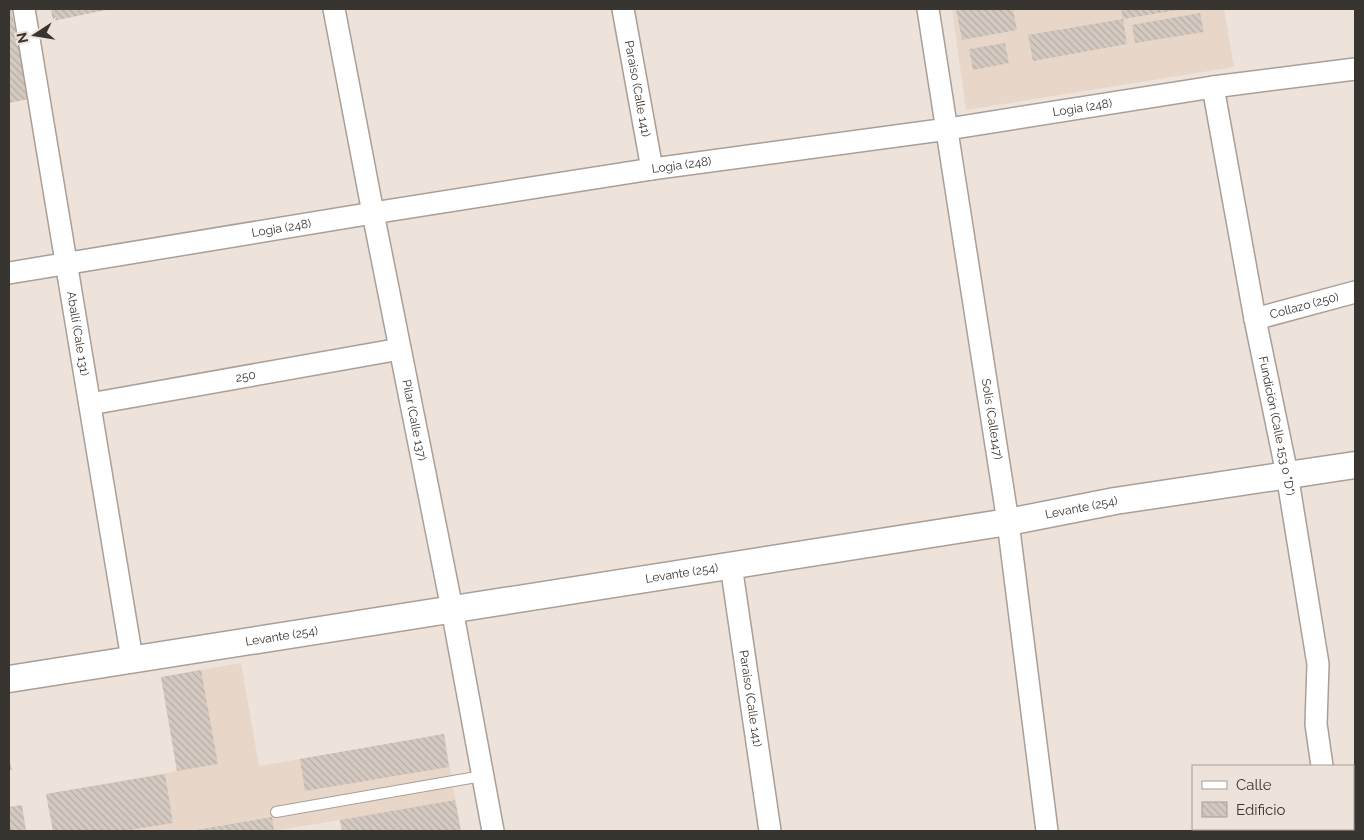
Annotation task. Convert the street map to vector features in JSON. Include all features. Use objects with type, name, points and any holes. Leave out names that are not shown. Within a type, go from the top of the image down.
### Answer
[{"type":"street","name":"Aballí (Cale 131)","points":[[24,9],[132,659]]},
{"type":"street","name":"Pilar (Calle 137)","points":[[334,9],[452,609],[493,831]]},
{"type":"street","name":"Paraiso (Calle 141)","points":[[623,9],[652,169]]},
{"type":"street","name":"Solis (Calle147)","points":[[928,9],[1008,522],[1047,831]]},
{"type":"street","name":"Logia (248)","points":[[9,273],[652,169],[948,129],[1213,87],[1355,68]]},
{"type":"street","name":"Fundición (Calle 153 o \"D\")","points":[[1213,87],[1255,319],[1287,474],[1318,664],[1316,724],[1322,765]]},
{"type":"street","name":"Collazo (250)","points":[[1255,319],[1355,292]]},
{"type":"street","name":"250","points":[[90,404],[400,349]]},
{"type":"street","name":"Levante (254)","points":[[9,679],[1008,522],[1116,501],[1355,465]]},
{"type":"street","name":"Paraiso (Calle 141)","points":[[731,565],[770,831]]},
{"type":"lane","points":[[276,812],[482,776]]},
{"type":"shaded area","points":[[952,9],[1224,9],[1234,67],[966,110]]},
{"type":"shaded area","points":[[241,663],[259,766],[444,734],[461,831],[342,831],[340,820],[273,831],[53,831],[46,794],[177,771],[161,677]]},
{"type":"building","points":[[9,9],[11,9],[29,99],[9,103]]},
{"type":"building","points":[[51,9],[106,9],[106,10],[53,21]]},
{"type":"building","points":[[956,9],[1013,9],[1017,30],[962,40]]},
{"type":"building","points":[[1121,9],[1177,9],[1177,10],[1123,19]]},
{"type":"building","points":[[1200,13],[1204,32],[1135,43],[1132,25]]},
{"type":"building","points":[[1123,19],[1127,44],[1033,61],[1028,35]]},
{"type":"building","points":[[1005,43],[1009,63],[973,70],[969,49]]},
{"type":"building","points":[[201,670],[218,764],[177,771],[161,677]]},
{"type":"building","points":[[444,734],[449,767],[305,791],[300,759]]},
{"type":"building","points":[[9,758],[12,770],[9,770]]},
{"type":"building","points":[[165,774],[173,823],[123,831],[53,831],[46,794]]},
{"type":"building","points":[[455,800],[461,831],[342,831],[340,820]]},
{"type":"building","points":[[22,805],[26,831],[9,831],[9,807]]},
{"type":"building","points":[[272,817],[274,831],[196,831],[196,830]]}]
